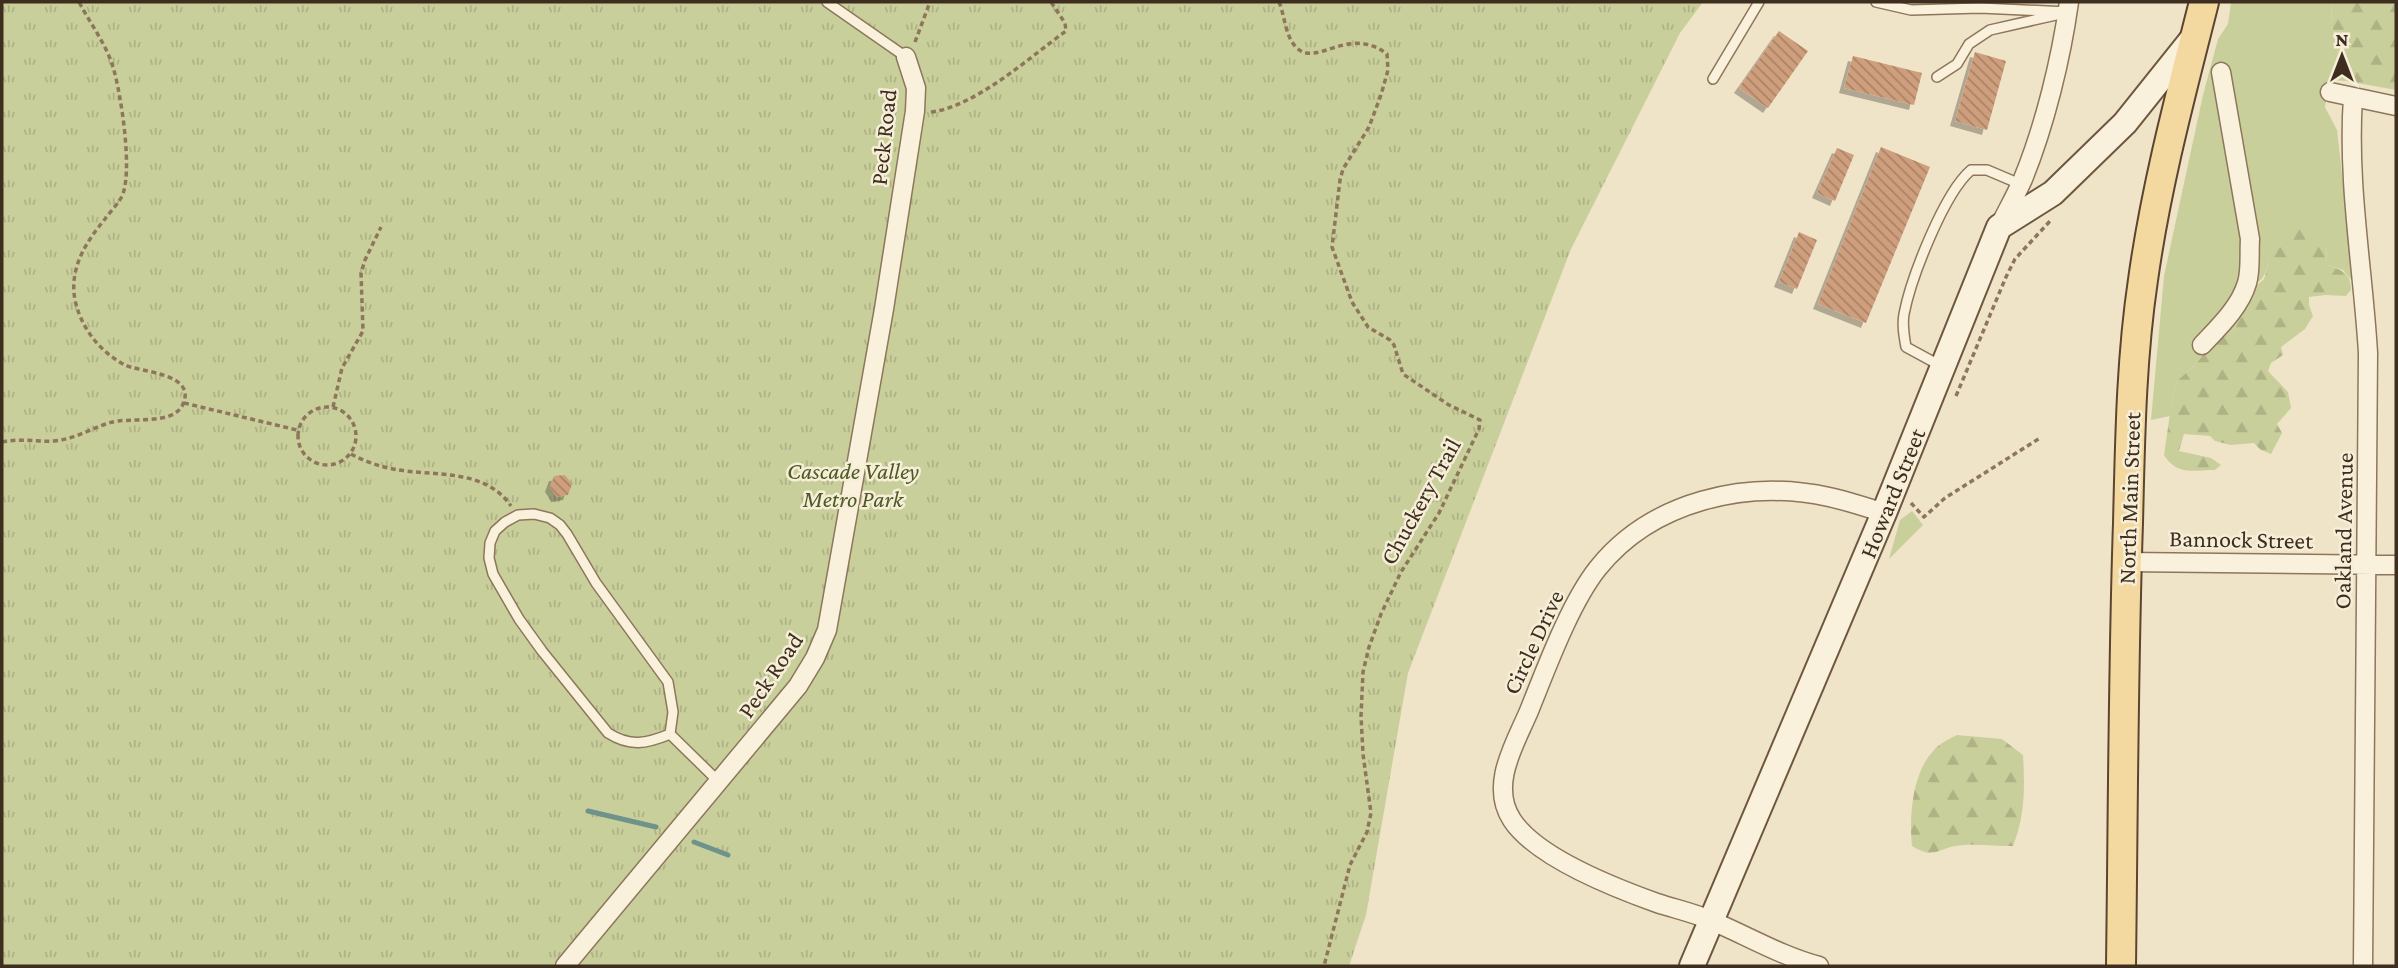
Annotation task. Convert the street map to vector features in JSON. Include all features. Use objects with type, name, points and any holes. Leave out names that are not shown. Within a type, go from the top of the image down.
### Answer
[{"type":"main road","name":"North Main Street","points":[[2121,966],[2131,417],[2143,280],[2167,157],[2204,2]]},
{"type":"main road","points":[[1998,227],[2053,193],[2116,132],[2196,35]]},
{"type":"main road","name":"Howard Street","points":[[1692,966],[1884,513],[1998,227]]},
{"type":"street","name":"Howard Street","points":[[1998,227],[2020,184],[2051,88],[2068,7]]},
{"type":"street","name":"Peck Road","points":[[565,966],[798,686],[815,658],[827,630],[884,309],[915,111],[916,88],[906,57]]},
{"type":"street","points":[[2202,345],[2242,295],[2248,282],[2250,240],[2221,72]]},
{"type":"street","points":[[2330,92],[2396,106]]},
{"type":"street","name":"Oakland Avenue","points":[[2353,97],[2350,159],[2368,353],[2363,966]]},
{"type":"street","name":"Circle Drive","points":[[1819,966],[1766,947],[1710,920],[1613,886],[1557,859],[1523,834],[1511,820],[1505,806],[1502,785],[1507,764],[1547,666],[1580,597],[1598,569],[1631,538],[1673,511],[1715,496],[1743,492],[1799,492],[1827,496],[1884,513]]},
{"type":"street","name":"Bannock Street","points":[[2127,562],[2396,565]]},
{"type":"lane","points":[[827,2],[906,57]]},
{"type":"lane","points":[[1713,79],[1759,2]]},
{"type":"lane","points":[[1876,2],[1911,10],[2068,7]]},
{"type":"lane","points":[[1937,77],[1957,64],[1969,44],[1990,30],[2068,7]]},
{"type":"lane","points":[[1942,367],[1906,347],[1904,334],[1904,314],[1927,243],[1959,180],[1971,170],[1987,170],[2020,184]]},
{"type":"lane","points":[[534,514],[550,518],[568,534],[596,583],[668,682],[673,712],[670,734],[657,740],[623,742],[608,733],[519,619],[498,583],[489,558],[490,543],[495,531],[505,522],[517,515],[534,514]]},
{"type":"lane","points":[[670,734],[719,782]]},
{"type":"path","points":[[2,442],[19,438],[53,441],[73,438],[123,419],[152,420],[164,417],[177,411],[184,403],[181,386],[170,377],[128,366],[95,342],[82,322],[75,300],[73,276],[80,255],[122,197],[128,161],[113,66],[79,2]]},
{"type":"path","points":[[906,57],[918,37],[930,2]]},
{"type":"path","points":[[915,111],[934,112],[968,100],[1066,31],[1065,23],[1051,2]]},
{"type":"path","name":"Chuckery Trail","points":[[1279,2],[1295,47],[1305,53],[1319,53],[1353,42],[1377,47],[1387,54],[1389,62],[1381,95],[1368,127],[1343,169],[1332,247],[1352,302],[1368,327],[1394,345],[1403,374],[1440,399],[1480,419],[1479,429],[1454,484],[1439,513],[1401,572],[1369,647],[1363,672],[1361,716],[1371,813],[1367,832],[1350,865],[1324,966]]},
{"type":"path","points":[[1954,401],[2015,259],[2057,214]]},
{"type":"path","points":[[332,407],[342,368],[363,331],[361,273],[381,227]]},
{"type":"path","points":[[184,403],[298,431]]},
{"type":"path","points":[[332,407],[341,409],[354,421],[357,438],[351,454],[337,464],[319,465],[300,448],[298,431],[307,414],[314,409],[332,407]]},
{"type":"path","points":[[1915,494],[1910,504],[1924,517],[1945,498],[2040,438]]},
{"type":"path","points":[[351,454],[368,463],[396,470],[447,473],[488,486],[507,500],[517,515]]},
{"type":"green space","name":"Cascade Valley Metro Park","points":[[2,2],[1703,2],[1680,33],[1571,249],[1408,673],[1366,915],[1349,966],[2,966]]},
{"type":"green space","points":[[2231,2],[2333,2],[2333,31],[2346,81],[2333,80],[2328,88],[2325,107],[2337,130],[2353,273],[2351,280],[2343,270],[2327,265],[2326,244],[2269,260],[2263,277],[2244,302],[2234,330],[2214,342],[2178,380],[2170,416],[2151,420],[2164,276],[2203,95],[2218,39],[2228,24]]},
{"type":"green space","points":[[2333,2],[2396,2],[2396,90],[2346,81],[2333,31]]},
{"type":"green space","points":[[2298,226],[2322,234],[2326,244],[2327,265],[2345,273],[2351,290],[2346,296],[2309,297],[2313,316],[2305,329],[2281,347],[2283,355],[2271,363],[2268,371],[2288,392],[2291,408],[2277,424],[2282,433],[2271,454],[2254,443],[2231,445],[2215,441],[2210,436],[2184,434],[2179,451],[2211,458],[2221,465],[2215,470],[2193,471],[2174,466],[2164,455],[2173,393],[2178,380],[2214,342],[2234,330],[2243,303],[2250,291],[2264,279],[2269,260],[2285,231]]},
{"type":"green space","points":[[1912,511],[1923,525],[1889,559],[1900,520]]},
{"type":"green space","points":[[1957,735],[2002,739],[2023,755],[2023,801],[2013,846],[1962,845],[1930,853],[1912,846],[1912,809],[1921,770],[1936,748]]},
{"type":"building","points":[[1779,31],[1808,51],[1768,108],[1739,88]]},
{"type":"building","points":[[1975,52],[2006,61],[1987,130],[1955,121]]},
{"type":"building","points":[[1853,56],[1922,73],[1914,105],[1844,88]]},
{"type":"building","points":[[1881,147],[1930,167],[1866,323],[1818,304]]},
{"type":"building","points":[[1837,148],[1854,155],[1835,201],[1817,193]]},
{"type":"building","points":[[1799,232],[1817,240],[1797,289],[1779,282]]},
{"type":"building","points":[[565,475],[572,484],[568,495],[557,497],[550,487],[554,476]]},
{"type":"waterway","points":[[588,811],[656,827]]},
{"type":"waterway","points":[[694,842],[728,855]]}]
